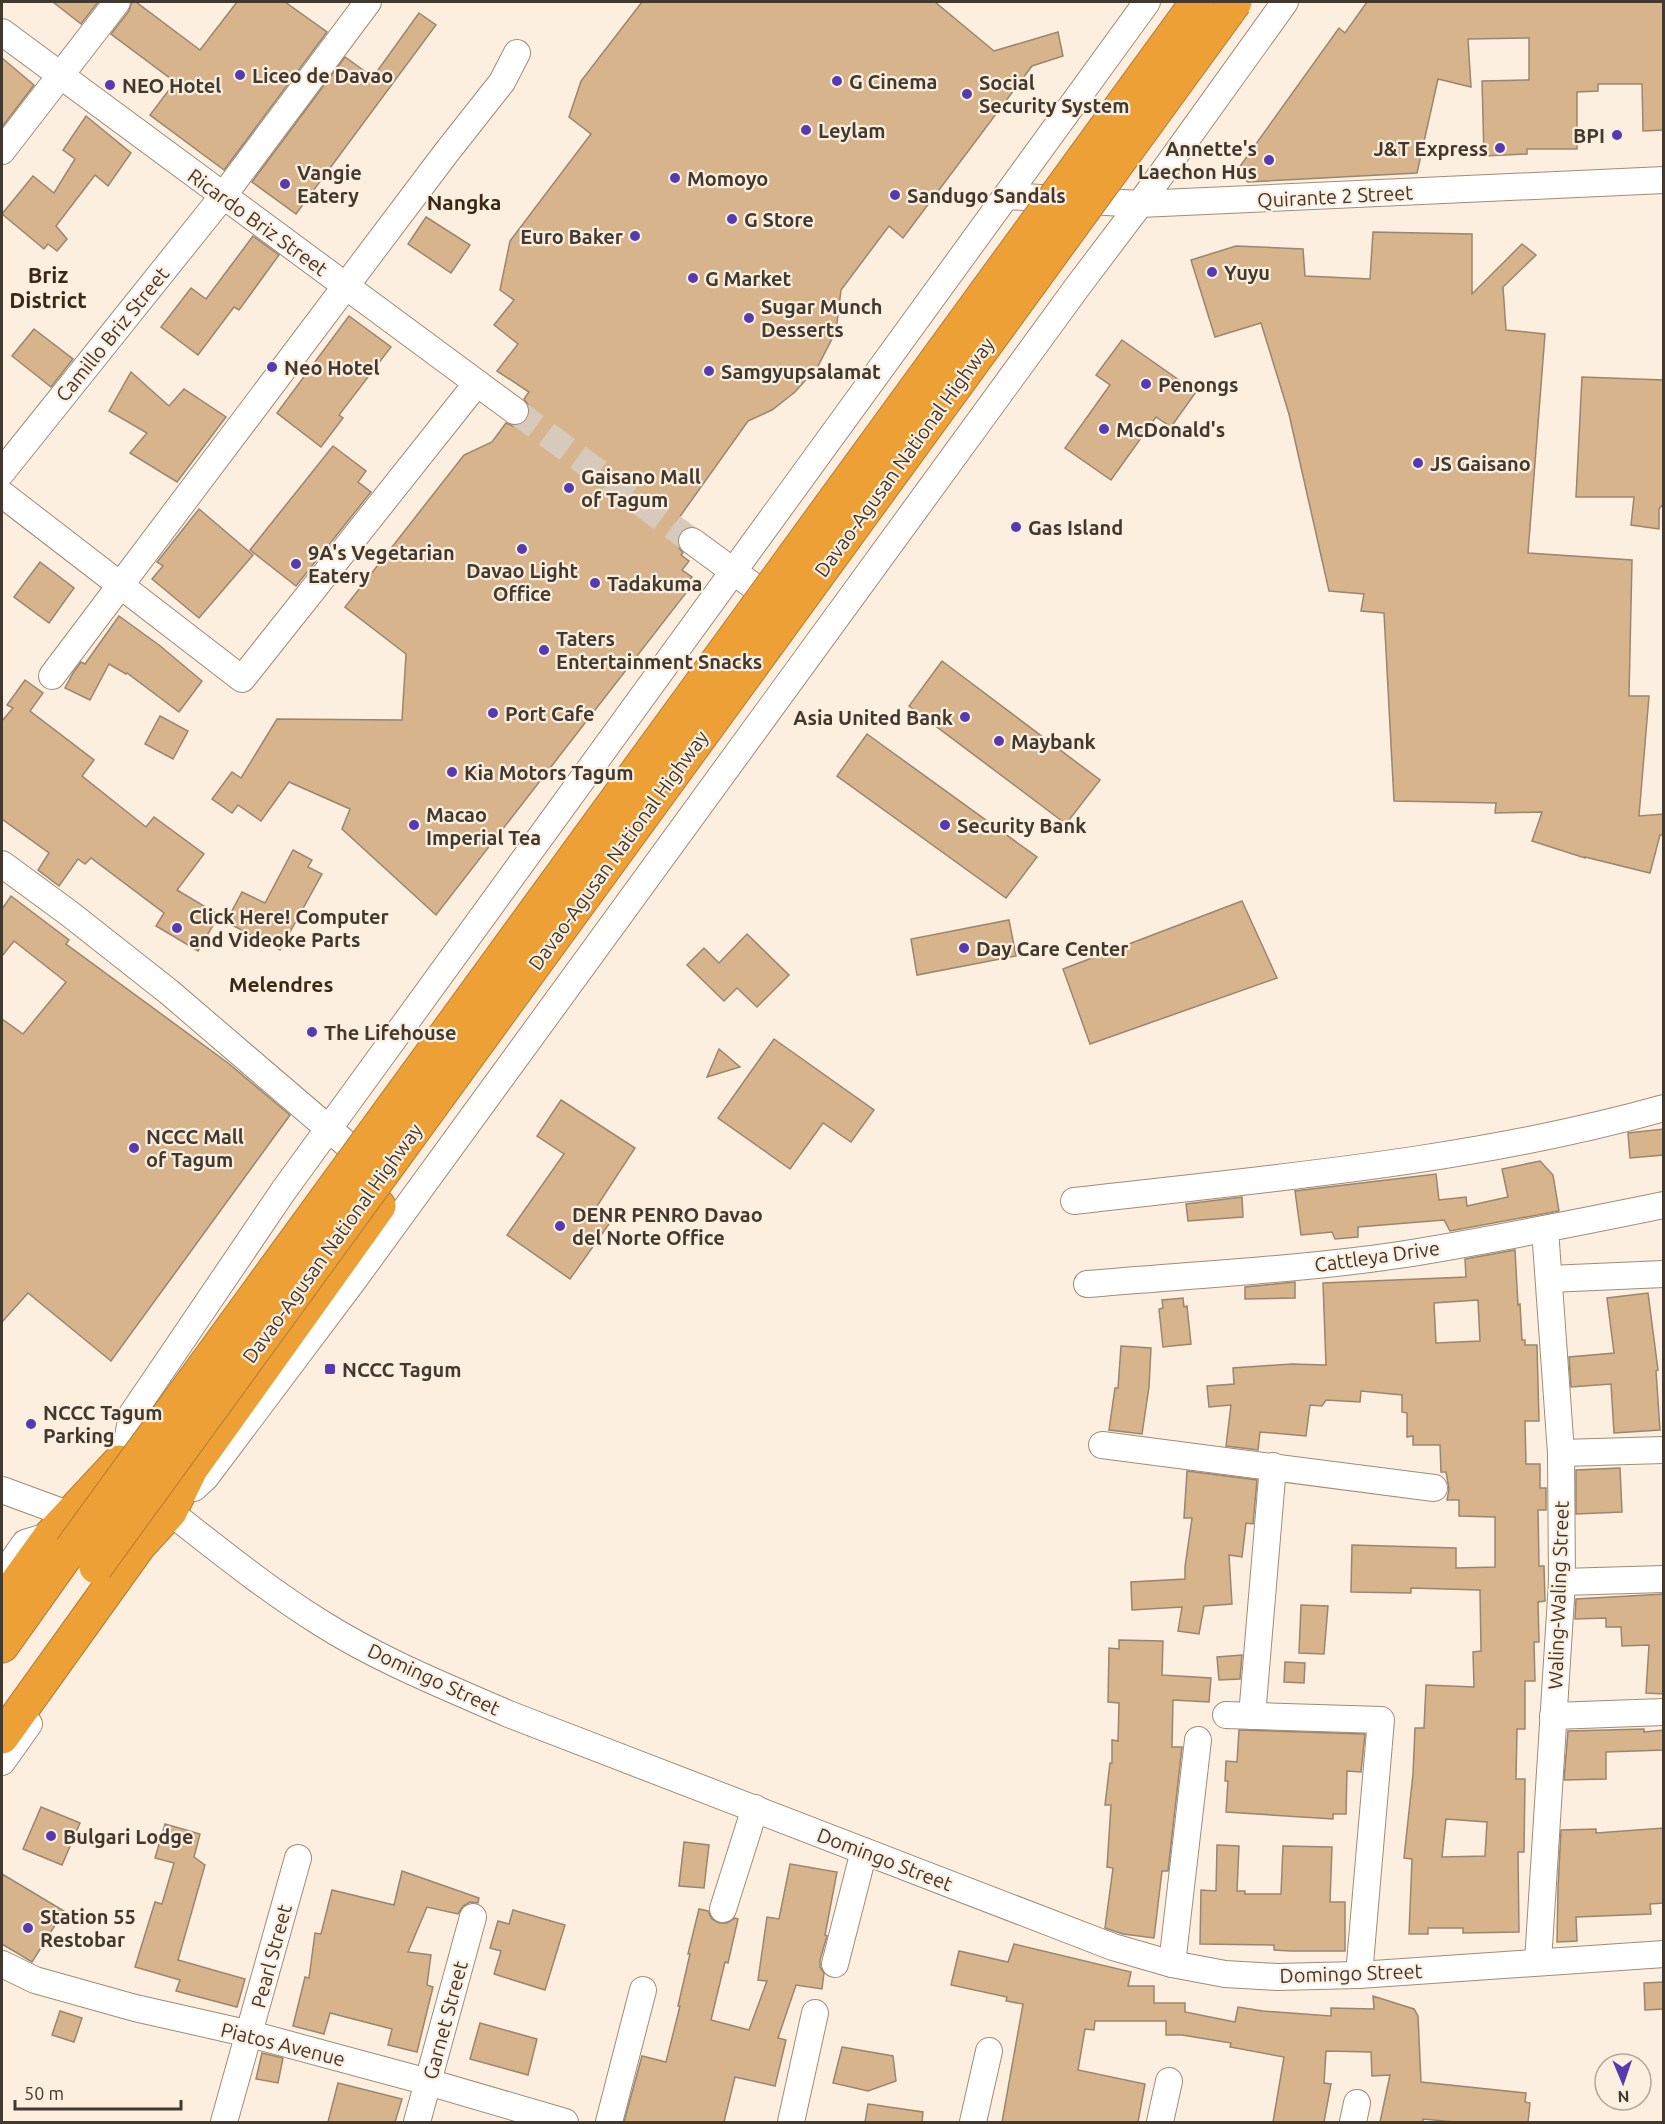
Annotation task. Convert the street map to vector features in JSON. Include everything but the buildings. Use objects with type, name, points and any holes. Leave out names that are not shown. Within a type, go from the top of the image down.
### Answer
[{"type":"highway","name":"Davao-Agusan National Highway","points":[[2,1646],[72,1542],[1197,2]]},
{"type":"highway","name":"Davao-Agusan National Highway","points":[[2,1604],[72,1542],[1235,2]]},
{"type":"highway","name":"Davao-Agusan National Highway","points":[[2,1698],[93,1492],[125,1455],[339,1138],[592,814],[745,579]]},
{"type":"highway","name":"Davao-Agusan National Highway","points":[[2,1737],[139,1546],[170,1512],[191,1469],[344,1274],[636,846],[610,837],[592,814]]},
{"type":"highway","points":[[552,868],[580,878],[597,900]]},
{"type":"highway","points":[[125,1455],[136,1479],[170,1512]]},
{"type":"highway","points":[[93,1492],[111,1488],[127,1491],[142,1495],[170,1512]]},
{"type":"street","points":[[2,151],[117,2]]},
{"type":"street","name":"Camillo Briz Street","points":[[2,472],[223,196],[368,2]]},
{"type":"street","points":[[2,864],[169,992],[339,1138],[745,579],[1006,196],[1147,2]]},
{"type":"street","points":[[344,1274],[1140,204],[1285,2]]},
{"type":"street","name":"Ricardo Briz Street","points":[[2,32],[58,76],[515,411]]},
{"type":"street","points":[[52,676],[502,82],[517,53]]},
{"type":"street","name":"Quirante 2 Street","points":[[1006,196],[1140,204],[1664,180]]},
{"type":"street","points":[[2,494],[242,679],[477,383]]},
{"type":"street","points":[[692,541],[745,579]]},
{"type":"street","points":[[1074,1201],[1392,1164],[1468,1152],[1597,1126],[1664,1108]]},
{"type":"street","name":"Cattleya Drive","points":[[1086,1284],[1304,1267],[1400,1255],[1664,1205]]},
{"type":"street","name":"Waling-Waling Street","points":[[1538,1962],[1562,1582],[1561,1454],[1545,1229]]},
{"type":"street","points":[[1549,1279],[1664,1274]]},
{"type":"street","points":[[1102,1445],[1434,1488]]},
{"type":"street","points":[[1561,1454],[1664,1450]]},
{"type":"street","points":[[1252,1716],[1273,1466]]},
{"type":"street","points":[[2,1490],[72,1542]]},
{"type":"street","points":[[2,1762],[149,1554],[170,1512]]},
{"type":"street","name":"Domingo Street","points":[[170,1512],[287,1601],[323,1625],[381,1656],[511,1715],[1113,1947],[1172,1964],[1235,1975],[1277,1977],[1359,1975],[1664,1954]]},
{"type":"street","points":[[2,1576],[25,1543],[72,1542]]},
{"type":"street","points":[[1562,1582],[1664,1579]]},
{"type":"street","points":[[1553,1716],[1664,1712]]},
{"type":"street","points":[[1226,1715],[1381,1720],[1359,1975]]},
{"type":"street","points":[[1172,1964],[1198,1740]]},
{"type":"street","points":[[723,1909],[755,1808]]},
{"type":"street","points":[[836,1964],[864,1851]]},
{"type":"street","name":"Pearl Street","points":[[224,2122],[298,1858]]},
{"type":"street","name":"Garnet Street","points":[[417,2122],[473,1917]]},
{"type":"street","name":"Piatos Avenue","points":[[2,1964],[35,1980],[135,2008],[250,2034],[565,2122]]},
{"type":"street","points":[[609,2122],[643,1990]]},
{"type":"street","points":[[791,2122],[815,2013]]},
{"type":"street","points":[[973,2122],[989,2051]]},
{"type":"street","points":[[1160,2122],[1169,2081]]},
{"type":"tunnel","points":[[515,411],[692,541]]},
{"type":"place","name":"Liceo de Davao","points":[[240,75]]},
{"type":"place","name":"G Cinema","points":[[837,81]]},
{"type":"place","name":"NEO Hotel","points":[[110,85]]},
{"type":"place","name":"Social Security System","points":[[967,94]]},
{"type":"place","name":"Leylam","points":[[806,130]]},
{"type":"place","name":"BPI","points":[[1617,135]]},
{"type":"place","name":"J&T Express","points":[[1500,148]]},
{"type":"place","name":"Annette's Laechon Hus","points":[[1269,160]]},
{"type":"place","name":"Momoyo","points":[[675,178]]},
{"type":"place","name":"Vangie Eatery","points":[[285,184]]},
{"type":"place","name":"Sandugo Sandals","points":[[895,195]]},
{"type":"place","name":"G Store","points":[[732,219]]},
{"type":"place","name":"Euro Baker","points":[[635,236]]},
{"type":"place","name":"Yuyu","points":[[1212,272]]},
{"type":"place","name":"G Market","points":[[693,278]]},
{"type":"place","name":"Sugar Munch Desserts","points":[[749,318]]},
{"type":"place","name":"Neo Hotel","points":[[272,367]]},
{"type":"place","name":"Samgyupsalamat","points":[[709,371]]},
{"type":"place","name":"Penongs","points":[[1146,384]]},
{"type":"place","name":"McDonald's","points":[[1104,429]]},
{"type":"place","name":"JS Gaisano","points":[[1418,463]]},
{"type":"place","name":"Gaisano Mall of Tagum","points":[[569,488]]},
{"type":"place","name":"Gas Island","points":[[1016,527]]},
{"type":"place","name":"Davao Light Office","points":[[522,549]]},
{"type":"place","name":"9A's Vegetarian Eatery","points":[[296,564]]},
{"type":"place","name":"Tadakuma","points":[[595,583]]},
{"type":"place","name":"Taters Entertainment Snacks","points":[[544,650]]},
{"type":"place","name":"Port Cafe","points":[[493,713]]},
{"type":"place","name":"Asia United Bank","points":[[965,717]]},
{"type":"place","name":"Maybank","points":[[999,741]]},
{"type":"place","name":"Kia Motors Tagum","points":[[452,772]]},
{"type":"place","name":"Macao Imperial Tea","points":[[414,825]]},
{"type":"place","name":"Security Bank","points":[[945,825]]},
{"type":"place","name":"Click Here! Computer and Videoke Parts","points":[[177,928]]},
{"type":"place","name":"Day Care Center","points":[[964,948]]},
{"type":"place","name":"The Lifehouse","points":[[312,1032]]},
{"type":"place","name":"NCCC Mall of Tagum","points":[[134,1148]]},
{"type":"place","name":"DENR PENRO Davao del Norte Office","points":[[560,1226]]},
{"type":"place","name":"NCCC Tagum","points":[[330,1369]]},
{"type":"place","name":"NCCC Tagum Parking","points":[[31,1424]]},
{"type":"place","name":"Bulgari Lodge","points":[[51,1836]]},
{"type":"place","name":"Station 55 Restobar","points":[[28,1928]]},
{"type":"district","name":"Nangka","points":[[464,202]]},
{"type":"district","name":"Briz District","points":[[48,286]]},
{"type":"district","name":"Melendres","points":[[281,984]]}]
